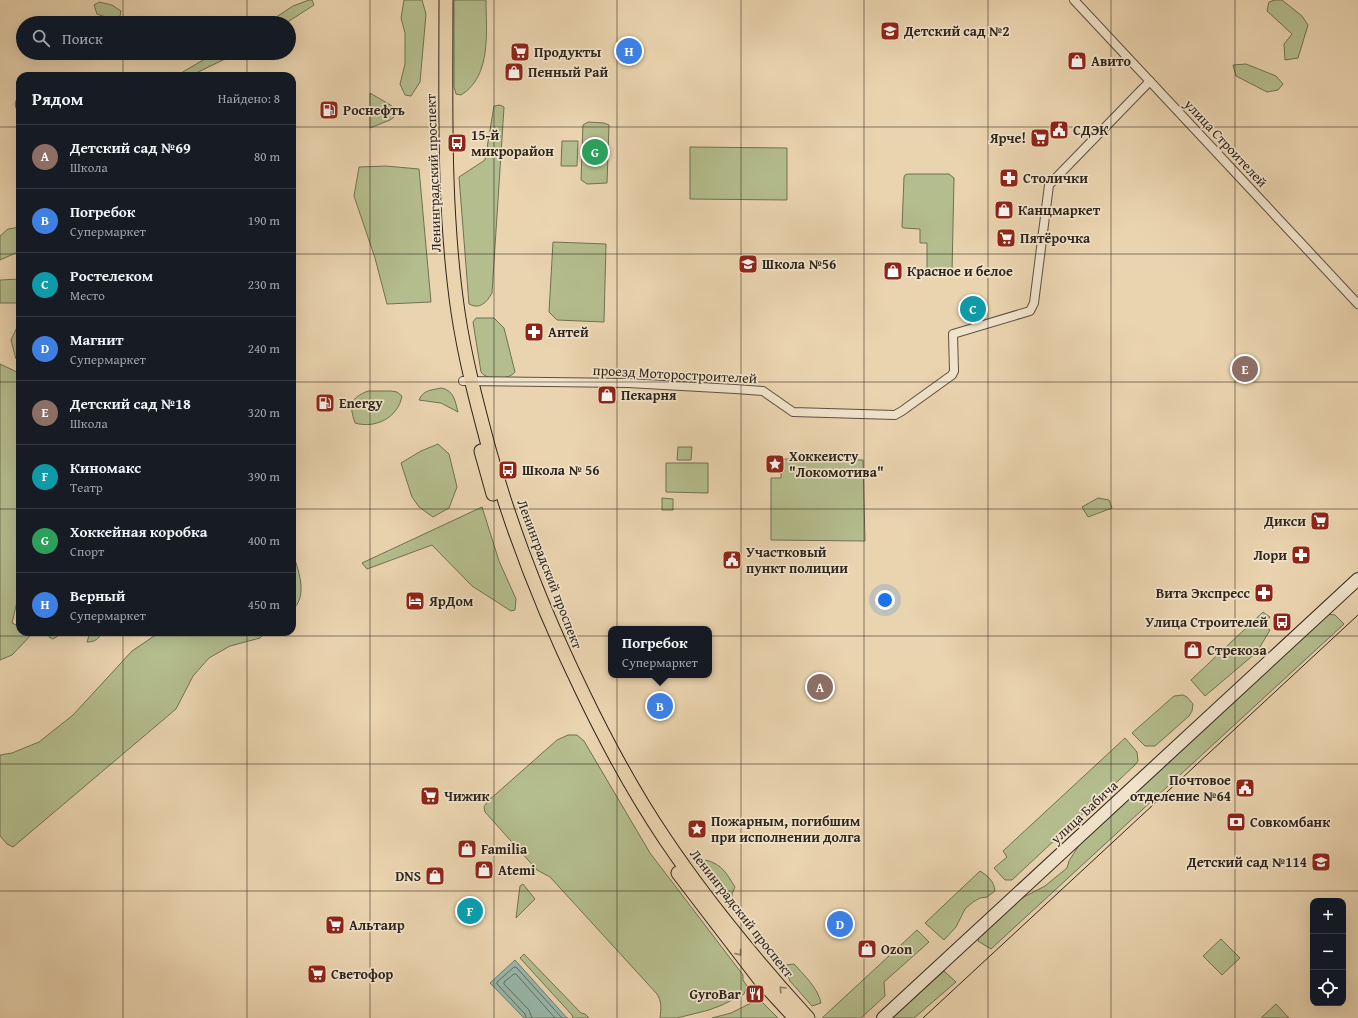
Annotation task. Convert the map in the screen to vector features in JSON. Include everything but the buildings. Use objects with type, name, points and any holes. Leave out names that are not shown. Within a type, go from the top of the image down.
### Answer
[{"type":"main road","name":"Ленинградский проспект","points":[[439,0],[439,179],[442,234],[450,312],[467,380],[486,473],[497,506],[522,577],[550,645],[584,714],[637,812],[677,872],[760,980],[795,1018]]},
{"type":"main road","name":"Ленинградский проспект","points":[[446,0],[446,181],[450,243],[467,380],[523,557],[562,650],[603,733],[645,808],[685,868],[767,972],[808,1018]]},
{"type":"street","name":"улица Строителей","points":[[1074,0],[1358,304]]},
{"type":"street","name":"проезд Моторостроителей","points":[[467,380],[628,383],[763,391],[793,412],[895,415],[952,376],[954,371],[953,334],[1030,311],[1034,303],[1049,185],[1150,81]]},
{"type":"street","name":"улица Бабича","points":[[883,1018],[1358,579]]},
{"type":"green space","points":[[309,0],[312,0],[314,5],[296,17],[278,16],[293,6]]},
{"type":"green space","points":[[404,0],[422,0],[426,14],[420,82],[411,96],[405,95],[400,84],[405,64],[405,33],[401,18]]},
{"type":"green space","points":[[454,0],[486,0],[486,39],[483,65],[471,87],[461,95],[456,94],[454,87]]},
{"type":"green space","points":[[1282,0],[1302,16],[1308,25],[1298,58],[1285,60],[1284,44],[1292,34],[1267,11],[1269,2]]},
{"type":"green space","points":[[99,2],[112,5],[121,11],[120,16],[102,16],[97,14],[94,5]]},
{"type":"green space","points":[[203,60],[223,60],[198,72],[183,72]]},
{"type":"green space","points":[[1246,64],[1276,76],[1283,84],[1278,90],[1267,92],[1236,76],[1233,65]]},
{"type":"green space","points":[[370,93],[392,106],[395,110],[394,117],[390,120],[370,128]]},
{"type":"green space","points":[[500,105],[504,107],[492,293],[483,304],[480,306],[473,306],[469,304],[459,177],[485,160],[494,106]]},
{"type":"green space","points":[[588,122],[604,123],[609,125],[607,183],[587,184],[581,180],[583,125]]},
{"type":"green space","points":[[562,141],[578,141],[577,166],[561,166]]},
{"type":"green space","points":[[690,147],[787,148],[787,200],[690,199]]},
{"type":"green space","points":[[386,166],[419,169],[431,302],[387,304],[375,258],[354,196],[359,167]]},
{"type":"green space","points":[[908,174],[949,174],[954,178],[952,273],[927,273],[927,243],[920,243],[920,229],[902,227],[904,177]]},
{"type":"green space","points":[[16,228],[16,253],[0,260],[0,236],[8,229]]},
{"type":"green space","points":[[553,242],[606,244],[604,322],[557,320],[549,312]]},
{"type":"green space","points":[[16,279],[16,303],[0,303],[0,280]]},
{"type":"green space","points":[[476,318],[494,318],[504,328],[515,372],[512,375],[503,378],[493,378],[484,375],[481,372],[473,322]]},
{"type":"green space","points":[[16,329],[16,359],[11,340]]},
{"type":"green space","points":[[0,364],[16,372],[16,606],[12,623],[16,625],[16,636],[30,636],[12,655],[0,660]]},
{"type":"green space","points":[[441,388],[449,391],[455,400],[458,412],[441,403],[419,400],[425,392]]},
{"type":"green space","points":[[368,391],[397,392],[402,396],[400,404],[391,416],[378,423],[355,423],[352,403],[358,396]]},
{"type":"green space","points":[[438,444],[449,454],[457,487],[449,508],[433,517],[419,507],[412,497],[401,463],[421,451]]},
{"type":"green space","points":[[678,447],[692,447],[691,460],[677,460]]},
{"type":"green space","points":[[781,459],[863,460],[865,541],[771,540],[771,478],[781,478]]},
{"type":"green space","points":[[666,463],[708,463],[708,493],[666,492]]},
{"type":"green space","points":[[662,498],[673,499],[673,510],[662,510]]},
{"type":"green space","points":[[1098,498],[1109,500],[1112,508],[1088,517],[1082,507]]},
{"type":"green space","points":[[482,507],[499,561],[516,599],[515,610],[511,611],[472,586],[432,545],[367,569],[362,563]]},
{"type":"green space","points":[[296,564],[301,582],[300,597],[296,605]]},
{"type":"green space","points":[[1263,612],[1270,617],[1264,625],[1270,630],[1257,652],[1205,696],[1191,680]]},
{"type":"green space","points":[[1327,614],[1335,615],[1344,624],[991,949],[978,941],[979,937],[1020,899],[1045,886],[1067,868],[1069,861],[1081,842]]},
{"type":"green space","points":[[49,636],[58,636],[53,639]]},
{"type":"green space","points":[[89,636],[100,636],[96,640],[87,642]]},
{"type":"green space","points":[[154,636],[262,636],[260,638],[230,646],[209,658],[193,676],[176,709],[13,847],[7,844],[0,836],[0,755],[12,753],[39,742],[73,715],[132,651]]},
{"type":"green space","points":[[1183,695],[1193,704],[1192,711],[1189,716],[1155,746],[1145,746],[1132,733],[1174,696]]},
{"type":"green space","points":[[568,735],[577,735],[584,741],[650,853],[743,975],[743,980],[747,986],[744,994],[709,1010],[677,1018],[660,1018],[661,1009],[657,994],[550,877],[537,870],[485,812],[484,807],[488,801],[557,740]]},
{"type":"green space","points":[[1125,738],[1137,752],[1138,761],[1135,765],[1012,880],[1005,880],[994,868],[1007,857],[1003,851]]},
{"type":"green space","points":[[706,860],[716,864],[724,870],[735,887],[732,894],[732,900],[723,895],[705,871],[702,864]]},
{"type":"green space","points":[[980,871],[990,879],[995,891],[987,897],[980,898],[973,902],[965,909],[956,927],[944,940],[925,923]]},
{"type":"green space","points":[[523,884],[535,899],[516,918],[520,886]]},
{"type":"green space","points":[[917,930],[929,942],[884,982],[885,996],[861,1018],[822,1018]]},
{"type":"green space","points":[[1221,939],[1240,958],[1222,975],[1203,956]]},
{"type":"green space","points":[[524,954],[581,1013],[585,1014],[589,1018],[573,1018],[572,1015],[520,958]]},
{"type":"green space","points":[[794,964],[814,987],[821,1003],[812,1006],[790,981],[785,969],[786,965]]},
{"type":"green space","points":[[944,971],[956,982],[914,1018],[892,1018]]},
{"type":"green space","points":[[759,999],[778,1018],[712,1018],[731,1013]]},
{"type":"green space","points":[[1276,1004],[1289,1018],[1261,1018]]},
{"type":"water","points":[[515,960],[567,1018],[524,1018],[490,983]]},
{"type":"tram line","points":[[923,1018],[1358,615]]},
{"type":"place","name":"Детский сад №2","points":[[890,31]]},
{"type":"place","name":"Верный","points":[[629,51]]},
{"type":"place","name":"Продукты","points":[[520,52]]},
{"type":"place","name":"Авито","points":[[1077,61]]},
{"type":"place","name":"Пенный Рай","points":[[514,72]]},
{"type":"place","name":"Роснефть","points":[[329,110]]},
{"type":"place","name":"СДЭК","points":[[1059,130]]},
{"type":"place","name":"Ярче!","points":[[1040,138]]},
{"type":"place","name":"15-й микрорайон","points":[[457,143]]},
{"type":"place","name":"Хоккейная коробка","points":[[595,152]]},
{"type":"place","name":"Столички","points":[[1009,178]]},
{"type":"place","name":"Канцмаркет","points":[[1004,210]]},
{"type":"place","name":"Пятёрочка","points":[[1006,238]]},
{"type":"place","name":"Школа №56","points":[[748,264]]},
{"type":"place","name":"Красное и белое","points":[[893,271]]},
{"type":"place","name":"Ростелеком","points":[[973,309]]},
{"type":"place","name":"Антей","points":[[534,332]]},
{"type":"place","name":"Детский сад №18","points":[[1245,369]]},
{"type":"place","name":"Пекарня","points":[[607,395]]},
{"type":"place","name":"Energy","points":[[325,403]]},
{"type":"place","name":"Хоккеисту \"Локомотива\"","points":[[775,464]]},
{"type":"place","name":"Школа № 56","points":[[508,470]]},
{"type":"place","name":"Дикси","points":[[1320,521]]},
{"type":"place","name":"Лори","points":[[1301,555]]},
{"type":"place","name":"Участковый пункт полиции","points":[[732,560]]},
{"type":"place","name":"Вита Экспресс","points":[[1264,593]]},
{"type":"place","name":"ЯрДом","points":[[415,601]]},
{"type":"place","name":"Улица Строителей","points":[[1282,622]]},
{"type":"place","name":"Стрекоза","points":[[1193,650]]},
{"type":"place","name":"Детский сад №69","points":[[820,687]]},
{"type":"place","name":"Погребок","points":[[660,706]]},
{"type":"place","name":"Почтовое отделение №64","points":[[1245,788]]},
{"type":"place","name":"Чижик","points":[[430,796]]},
{"type":"place","name":"Совкомбанк","points":[[1236,822]]},
{"type":"place","name":"Пожарным, погибшим при исполнении долга","points":[[697,829]]},
{"type":"place","name":"Familia","points":[[467,849]]},
{"type":"place","name":"Детский сад №114","points":[[1321,862]]},
{"type":"place","name":"Atemi","points":[[484,870]]},
{"type":"place","name":"DNS","points":[[435,876]]},
{"type":"place","name":"Киномакс","points":[[470,911]]},
{"type":"place","name":"Магнит","points":[[840,924]]},
{"type":"place","name":"Альтаир","points":[[335,925]]},
{"type":"place","name":"Ozon","points":[[867,949]]},
{"type":"place","name":"Светофор","points":[[317,974]]},
{"type":"place","name":"GyroBar","points":[[755,994]]}]
